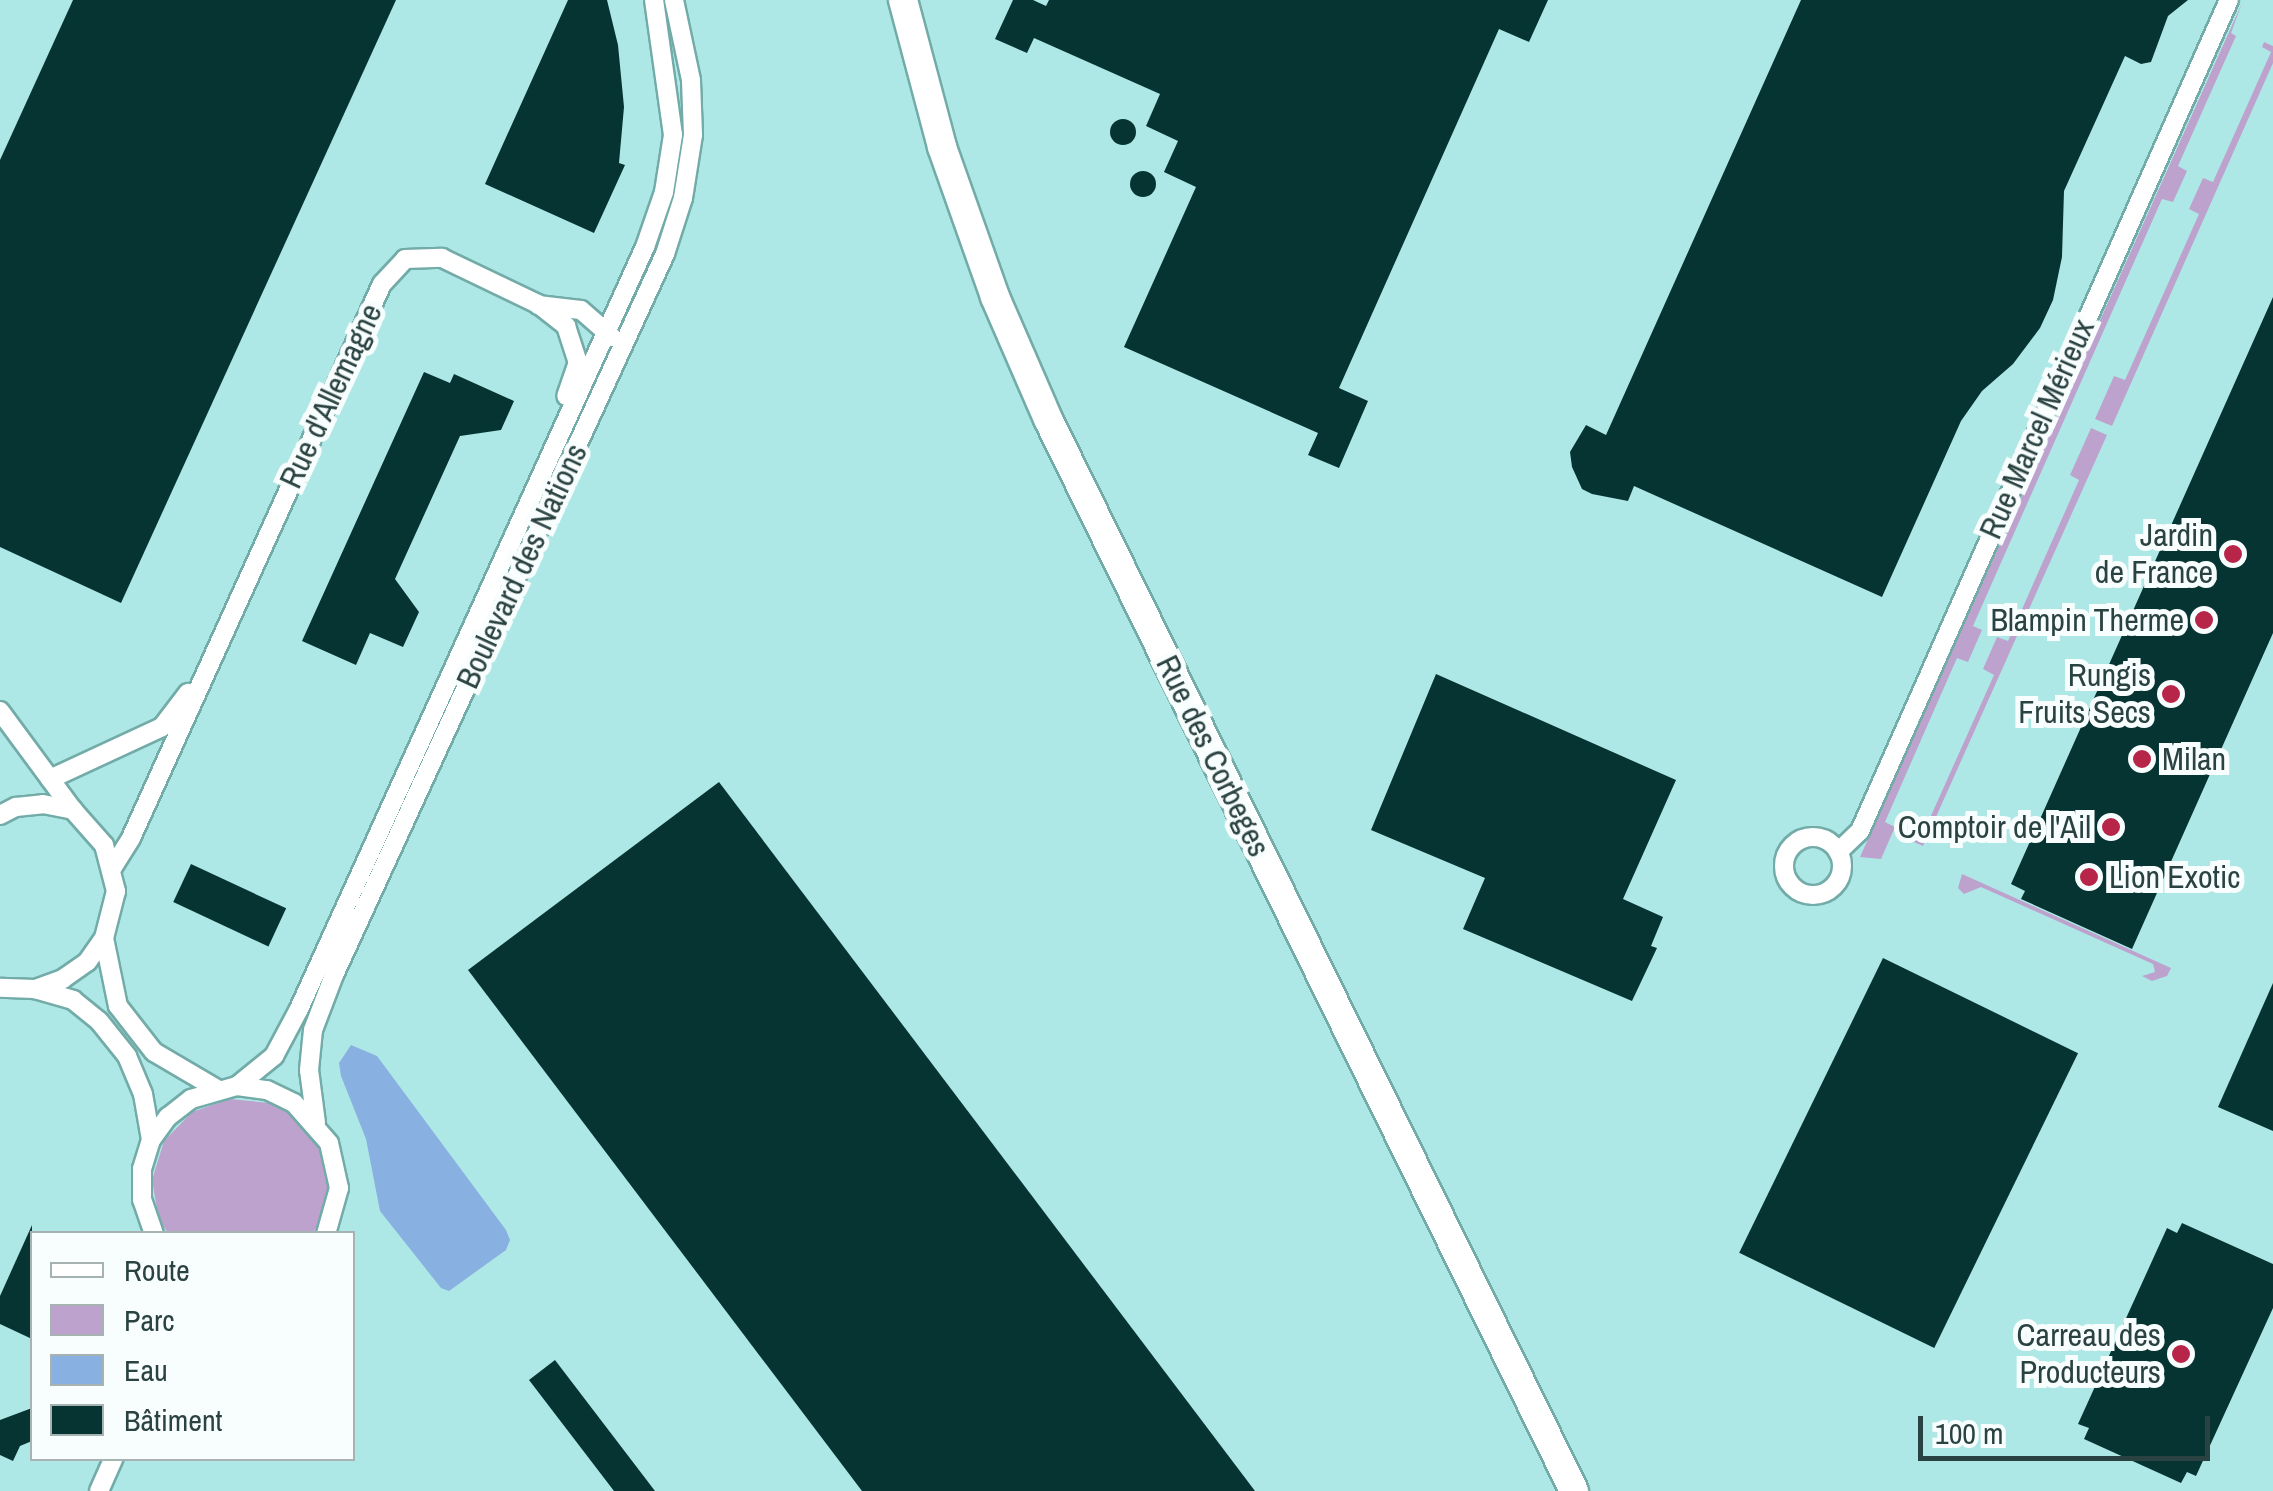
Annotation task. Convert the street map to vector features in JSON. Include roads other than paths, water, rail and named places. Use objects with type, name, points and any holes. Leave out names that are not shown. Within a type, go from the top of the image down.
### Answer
[{"type":"street","name":"Boulevard des Nations","points":[[237,1086],[274,1056],[300,1009],[606,332],[664,192],[673,134],[654,0]]},
{"type":"street","name":"Boulevard des Nations","points":[[327,1231],[339,1188],[329,1143],[316,1123],[309,1070],[313,1030],[665,254],[683,198],[693,134],[691,80],[674,0]]},
{"type":"street","name":"Rue des Corbeges","points":[[903,0],[942,148],[994,297],[1048,419],[1574,1491]]},
{"type":"street","name":"Rue Marcel Mérieux","points":[[1838,852],[1860,830],[2229,0]]},
{"type":"street","name":"Rue d'Allemagne","points":[[113,867],[131,838],[382,284],[405,259],[442,258],[538,304],[566,326],[578,362],[516,531]]},
{"type":"street","name":"Rue d'Allemagne","points":[[538,304],[581,310],[606,332]]},
{"type":"street","points":[[551,503],[567,446],[616,342],[606,332]]},
{"type":"street","name":"Rue d'Allemagne","points":[[50,779],[162,727],[207,669]]},
{"type":"street","points":[[0,711],[73,810],[104,845],[113,867],[116,891],[104,938],[118,1006],[154,1052],[217,1089]]},
{"type":"street","points":[[0,815],[43,804],[73,810]]},
{"type":"street","points":[[35,989],[75,971],[104,938]]},
{"type":"street","points":[[0,988],[35,989],[72,1000],[99,1021],[127,1056],[144,1094],[152,1140]]},
{"type":"street","points":[[153,1231],[142,1200],[142,1169],[152,1140],[168,1117],[190,1099],[237,1086],[267,1090],[294,1103],[316,1123]]},
{"type":"street","points":[[99,1491],[113,1461]]},
{"type":"water","points":[[351,1045],[377,1056],[510,1240],[506,1250],[449,1291],[441,1288],[380,1211],[366,1139],[341,1076],[339,1063]]},
{"type":"place","name":"Jardin de France","points":[[2233,554]]},
{"type":"place","name":"Blampin Therme","points":[[2204,620]]},
{"type":"place","name":"Rungis Fruits Secs","points":[[2171,694]]},
{"type":"place","name":"Milan","points":[[2142,759]]},
{"type":"place","name":"Comptoir de l'Ail","points":[[2111,827]]},
{"type":"place","name":"Lion Exotic","points":[[2089,877]]},
{"type":"place","name":"Carreau des Producteurs","points":[[2181,1354]]}]
